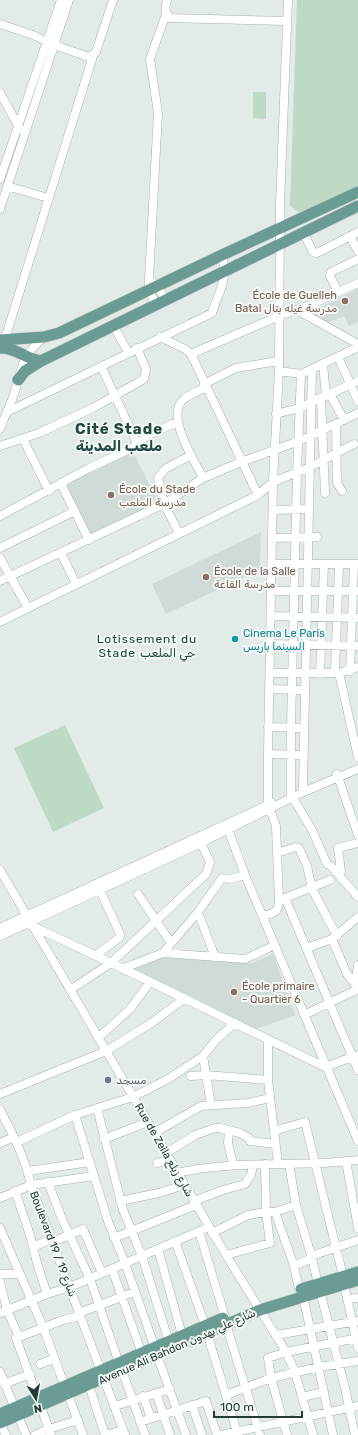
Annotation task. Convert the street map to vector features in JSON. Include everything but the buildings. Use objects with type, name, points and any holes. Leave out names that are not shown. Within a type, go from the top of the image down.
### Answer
[{"type":"main road","points":[[2,342],[44,337],[59,333],[152,285],[222,255],[358,192]]},
{"type":"main road","points":[[333,204],[338,215]]},
{"type":"main road","points":[[18,380],[25,371],[41,361],[358,206]]},
{"type":"main road","points":[[2,342],[8,348],[41,361]]},
{"type":"main road","name":"Avenue Ali Bahdon شارع علي بهدون","points":[[0,1423],[16,1412],[258,1307],[343,1280],[358,1272]]},
{"type":"main road","name":"Avenue Ali Bahdon شارع علي بهدون","points":[[343,1280],[358,1280]]},
{"type":"main road","name":"Avenue Ali Bahdon شارع علي بهدون","points":[[121,1367],[142,1354],[156,1352],[169,1342],[182,1335],[206,1329]]},
{"type":"main road","name":"Avenue Ali Bahdon شارع علي بهدون","points":[[66,1391],[89,1385],[102,1375]]},
{"type":"main road","name":"Avenue Ali Bahdon شارع علي بهدون","points":[[0,1414],[16,1412]]},
{"type":"street","points":[[0,209],[25,134],[61,0]]},
{"type":"street","points":[[0,179],[18,126],[50,43],[69,0]]},
{"type":"street","points":[[2,342],[93,56],[113,0]]},
{"type":"street","points":[[167,0],[164,8],[166,14],[170,18],[287,21]]},
{"type":"street","points":[[288,0],[280,228],[278,371],[273,482],[274,510],[268,727],[268,807],[276,826],[277,853],[282,899],[355,1056],[358,1070]]},
{"type":"street","points":[[161,302],[152,285],[158,113],[150,59],[166,14]]},
{"type":"street","points":[[0,24],[84,56],[93,56]]},
{"type":"street","points":[[0,93],[18,126],[25,134]]},
{"type":"street","points":[[8,186],[48,198]]},
{"type":"street","points":[[303,232],[315,253],[354,234],[358,251]]},
{"type":"street","points":[[7,412],[128,352],[212,313],[220,292],[225,270],[222,255]]},
{"type":"street","points":[[338,292],[330,276],[331,272],[358,259]]},
{"type":"street","points":[[191,354],[358,283]]},
{"type":"street","points":[[297,310],[357,349]]},
{"type":"street","points":[[113,325],[128,352]]},
{"type":"street","points":[[0,429],[18,380],[18,374],[26,356],[44,337]]},
{"type":"street","points":[[160,337],[185,349],[191,354],[258,495]]},
{"type":"street","points":[[0,446],[39,433],[93,408],[115,394],[144,379],[146,376],[144,361],[137,348]]},
{"type":"street","points":[[278,371],[301,374],[357,349]]},
{"type":"street","points":[[338,357],[358,402]]},
{"type":"street","points":[[203,478],[177,422],[177,412],[183,399],[236,368],[278,361]]},
{"type":"street","points":[[323,364],[326,396],[323,460],[325,493]]},
{"type":"street","points":[[101,366],[137,444]]},
{"type":"street","points":[[302,791],[312,435],[312,369]]},
{"type":"street","points":[[301,374],[297,472],[291,727],[292,796],[312,830],[327,864],[358,897]]},
{"type":"street","points":[[276,414],[299,408],[358,381]]},
{"type":"street","points":[[326,396],[340,422],[336,454],[337,483],[342,491]]},
{"type":"street","points":[[0,581],[164,504],[203,478],[241,462],[299,441],[358,413]]},
{"type":"street","points":[[0,516],[132,448],[148,435],[177,422]]},
{"type":"street","points":[[23,439],[49,491]]},
{"type":"street","points":[[0,622],[258,495],[273,482],[310,467],[354,444]]},
{"type":"street","points":[[179,533],[164,504],[158,485],[158,478],[161,473],[192,455]]},
{"type":"street","points":[[61,484],[89,540]]},
{"type":"street","points":[[274,510],[309,509]]},
{"type":"street","points":[[0,548],[75,511]]},
{"type":"street","points":[[273,538],[296,536],[317,537]]},
{"type":"street","points":[[61,553],[76,584]]},
{"type":"street","points":[[0,558],[28,608]]},
{"type":"street","points":[[270,673],[320,674],[337,673],[354,669],[356,591],[356,564],[272,564]]},
{"type":"street","points":[[320,674],[324,564]]},
{"type":"street","points":[[339,564],[336,646],[337,673],[358,757]]},
{"type":"street","points":[[271,591],[356,591]]},
{"type":"street","points":[[271,616],[355,618]]},
{"type":"street","points":[[270,644],[354,646]]},
{"type":"street","points":[[270,689],[304,690]]},
{"type":"street","points":[[268,727],[304,728]]},
{"type":"street","points":[[268,754],[303,755]]},
{"type":"street","points":[[0,928],[30,922],[113,880],[337,775],[358,763]]},
{"type":"street","points":[[337,775],[358,769]]},
{"type":"street","points":[[337,775],[356,821],[358,835]]},
{"type":"street","points":[[227,827],[245,875],[276,945],[325,1067],[355,1123],[358,1141]]},
{"type":"street","points":[[70,990],[111,963],[206,874],[210,862],[199,840]]},
{"type":"street","points":[[338,874],[341,872],[338,848],[358,843]]},
{"type":"street","points":[[277,853],[298,847],[307,866],[312,889],[335,938],[348,974],[357,987]]},
{"type":"street","name":"Rue de Zeila شارع زيلع","points":[[0,870],[184,1185],[286,1352],[295,1372],[312,1435]]},
{"type":"street","points":[[163,953],[198,912],[222,878],[225,880],[245,875]]},
{"type":"street","points":[[0,936],[100,890],[113,880]]},
{"type":"street","points":[[263,916],[277,911],[282,899],[312,889],[330,880]]},
{"type":"street","points":[[96,955],[120,937],[100,890]]},
{"type":"street","points":[[138,894],[155,922],[171,943]]},
{"type":"street","points":[[198,912],[215,957]]},
{"type":"street","points":[[306,948],[335,938],[358,917]]},
{"type":"street","points":[[30,922],[185,998],[268,1041],[325,1067],[355,1056]]},
{"type":"street","points":[[124,968],[163,953],[245,959],[276,945]]},
{"type":"street","points":[[357,987],[358,965]]},
{"type":"street","points":[[98,1038],[130,1009],[150,982]]},
{"type":"street","points":[[304,1015],[330,1004],[357,987]]},
{"type":"street","points":[[0,1094],[106,1051],[150,1024],[185,998]]},
{"type":"street","points":[[0,1143],[15,1140],[75,1115],[133,1097],[168,1079],[203,1056],[216,1040],[235,1024]]},
{"type":"street","points":[[268,1041],[268,1080],[278,1164]]},
{"type":"street","points":[[203,1056],[211,1105]]},
{"type":"street","points":[[191,1076],[206,1075],[268,1080]]},
{"type":"street","points":[[154,1132],[201,1106],[248,1103],[270,1098]]},
{"type":"street","points":[[97,1108],[120,1201],[131,1232],[142,1256],[169,1342]]},
{"type":"street","name":"Boulevard 19 / شارع 19","points":[[0,1110],[28,1171],[31,1185],[124,1433]]},
{"type":"street","points":[[75,1115],[114,1238],[125,1263],[134,1292],[186,1435]]},
{"type":"street","points":[[104,1139],[148,1122]]},
{"type":"street","points":[[274,1131],[305,1122],[336,1247],[347,1299],[354,1321],[358,1348]]},
{"type":"street","points":[[157,1163],[203,1132],[220,1128],[243,1134],[249,1138],[250,1141],[275,1144]]},
{"type":"street","points":[[229,1131],[228,1143],[233,1164]]},
{"type":"street","points":[[177,1173],[233,1164],[289,1164],[358,1160]]},
{"type":"street","points":[[346,1161],[358,1228]]},
{"type":"street","points":[[28,1171],[90,1162]]},
{"type":"street","points":[[226,1255],[270,1243],[271,1212],[265,1164]]},
{"type":"street","points":[[289,1164],[296,1205],[312,1258],[355,1435]]},
{"type":"street","points":[[114,1238],[131,1232],[223,1190],[245,1184],[251,1176],[253,1165]]},
{"type":"street","points":[[0,1198],[31,1185],[94,1176]]},
{"type":"street","points":[[48,1182],[100,1305],[144,1435]]},
{"type":"street","points":[[120,1201],[159,1193],[184,1185]]},
{"type":"street","points":[[15,1191],[27,1224],[47,1294]]},
{"type":"street","points":[[4,1311],[90,1279],[199,1231],[211,1230],[248,1215],[271,1212],[296,1205]]},
{"type":"street","points":[[271,1212],[294,1266],[310,1328],[333,1435]]},
{"type":"street","points":[[0,1228],[43,1327],[83,1435]]},
{"type":"street","points":[[33,1247],[83,1229],[102,1273]]},
{"type":"street","points":[[199,1231],[259,1431]]},
{"type":"street","points":[[294,1266],[312,1258],[314,1255],[358,1240]]},
{"type":"street","points":[[175,1241],[206,1329],[238,1433]]},
{"type":"street","points":[[158,1249],[182,1335]]},
{"type":"street","points":[[112,1269],[142,1354]]},
{"type":"street","points":[[0,1274],[20,1274]]},
{"type":"street","points":[[0,1282],[4,1311],[19,1337]]},
{"type":"street","points":[[50,1432],[16,1338],[134,1292]]},
{"type":"street","points":[[347,1299],[358,1298]]},
{"type":"street","points":[[276,1335],[354,1321]]},
{"type":"street","points":[[287,1435],[267,1359],[286,1352],[357,1338]]},
{"type":"street","points":[[40,1364],[54,1360]]},
{"type":"street","points":[[226,1395],[271,1378],[319,1367],[358,1361]]},
{"type":"street","points":[[0,1372],[26,1435]]},
{"type":"street","points":[[4,1384],[30,1374]]},
{"type":"street","points":[[89,1385],[105,1435],[124,1433]]},
{"type":"street","points":[[114,1406],[170,1389]]},
{"type":"street","points":[[156,1392],[170,1435]]},
{"type":"street","points":[[302,1397],[324,1392]]},
{"type":"street","points":[[143,1396],[151,1418]]},
{"type":"street","points":[[140,1422],[163,1416],[206,1401],[217,1435]]},
{"type":"street","points":[[192,1405],[202,1435]]},
{"type":"street","points":[[221,1435],[259,1431],[283,1422],[358,1406]]},
{"type":"street","points":[[35,1435],[50,1432],[78,1420]]},
{"type":"street","points":[[0,1423],[6,1435]]},
{"type":"shaded area","name":"École de Guelleh Batal مدرسة غيله بتال","points":[[358,289],[358,322],[349,326],[344,316],[324,324],[308,313]]},
{"type":"shaded area","name":"École du Stade مدرسة الملعب","points":[[133,452],[159,504],[90,537],[63,486]]},
{"type":"shaded area","name":"École de la Salle مدرسة القاعة","points":[[261,532],[260,570],[166,614],[152,584]]},
{"type":"shaded area","name":"École primaire - Quartier 6","points":[[273,954],[295,1015],[257,1029],[133,968],[161,956],[251,963]]},
{"type":"green space","points":[[297,0],[358,0],[358,187],[301,214],[290,206]]},
{"type":"green space","points":[[253,92],[266,92],[266,119],[253,118]]},
{"type":"green space","points":[[65,725],[104,808],[53,832],[14,748]]},
{"type":"place","name":"École de Guelleh Batal مدرسة غيله بتال","points":[[345,301]]},
{"type":"place","name":"École du Stade مدرسة الملعب","points":[[111,495]]},
{"type":"place","name":"École de la Salle مدرسة القاعة","points":[[206,577]]},
{"type":"place","name":"Cinema Le Paris السينما باريس","points":[[235,639]]},
{"type":"place","name":"École primaire - Quartier 6","points":[[234,992]]},
{"type":"place","name":"مسجد","points":[[108,1080]]},
{"type":"district","name":"Cité Stade ملعب المدينة","points":[[119,438]]},
{"type":"district","name":"Lotissement du Stade حي الملعب","points":[[147,646]]}]
